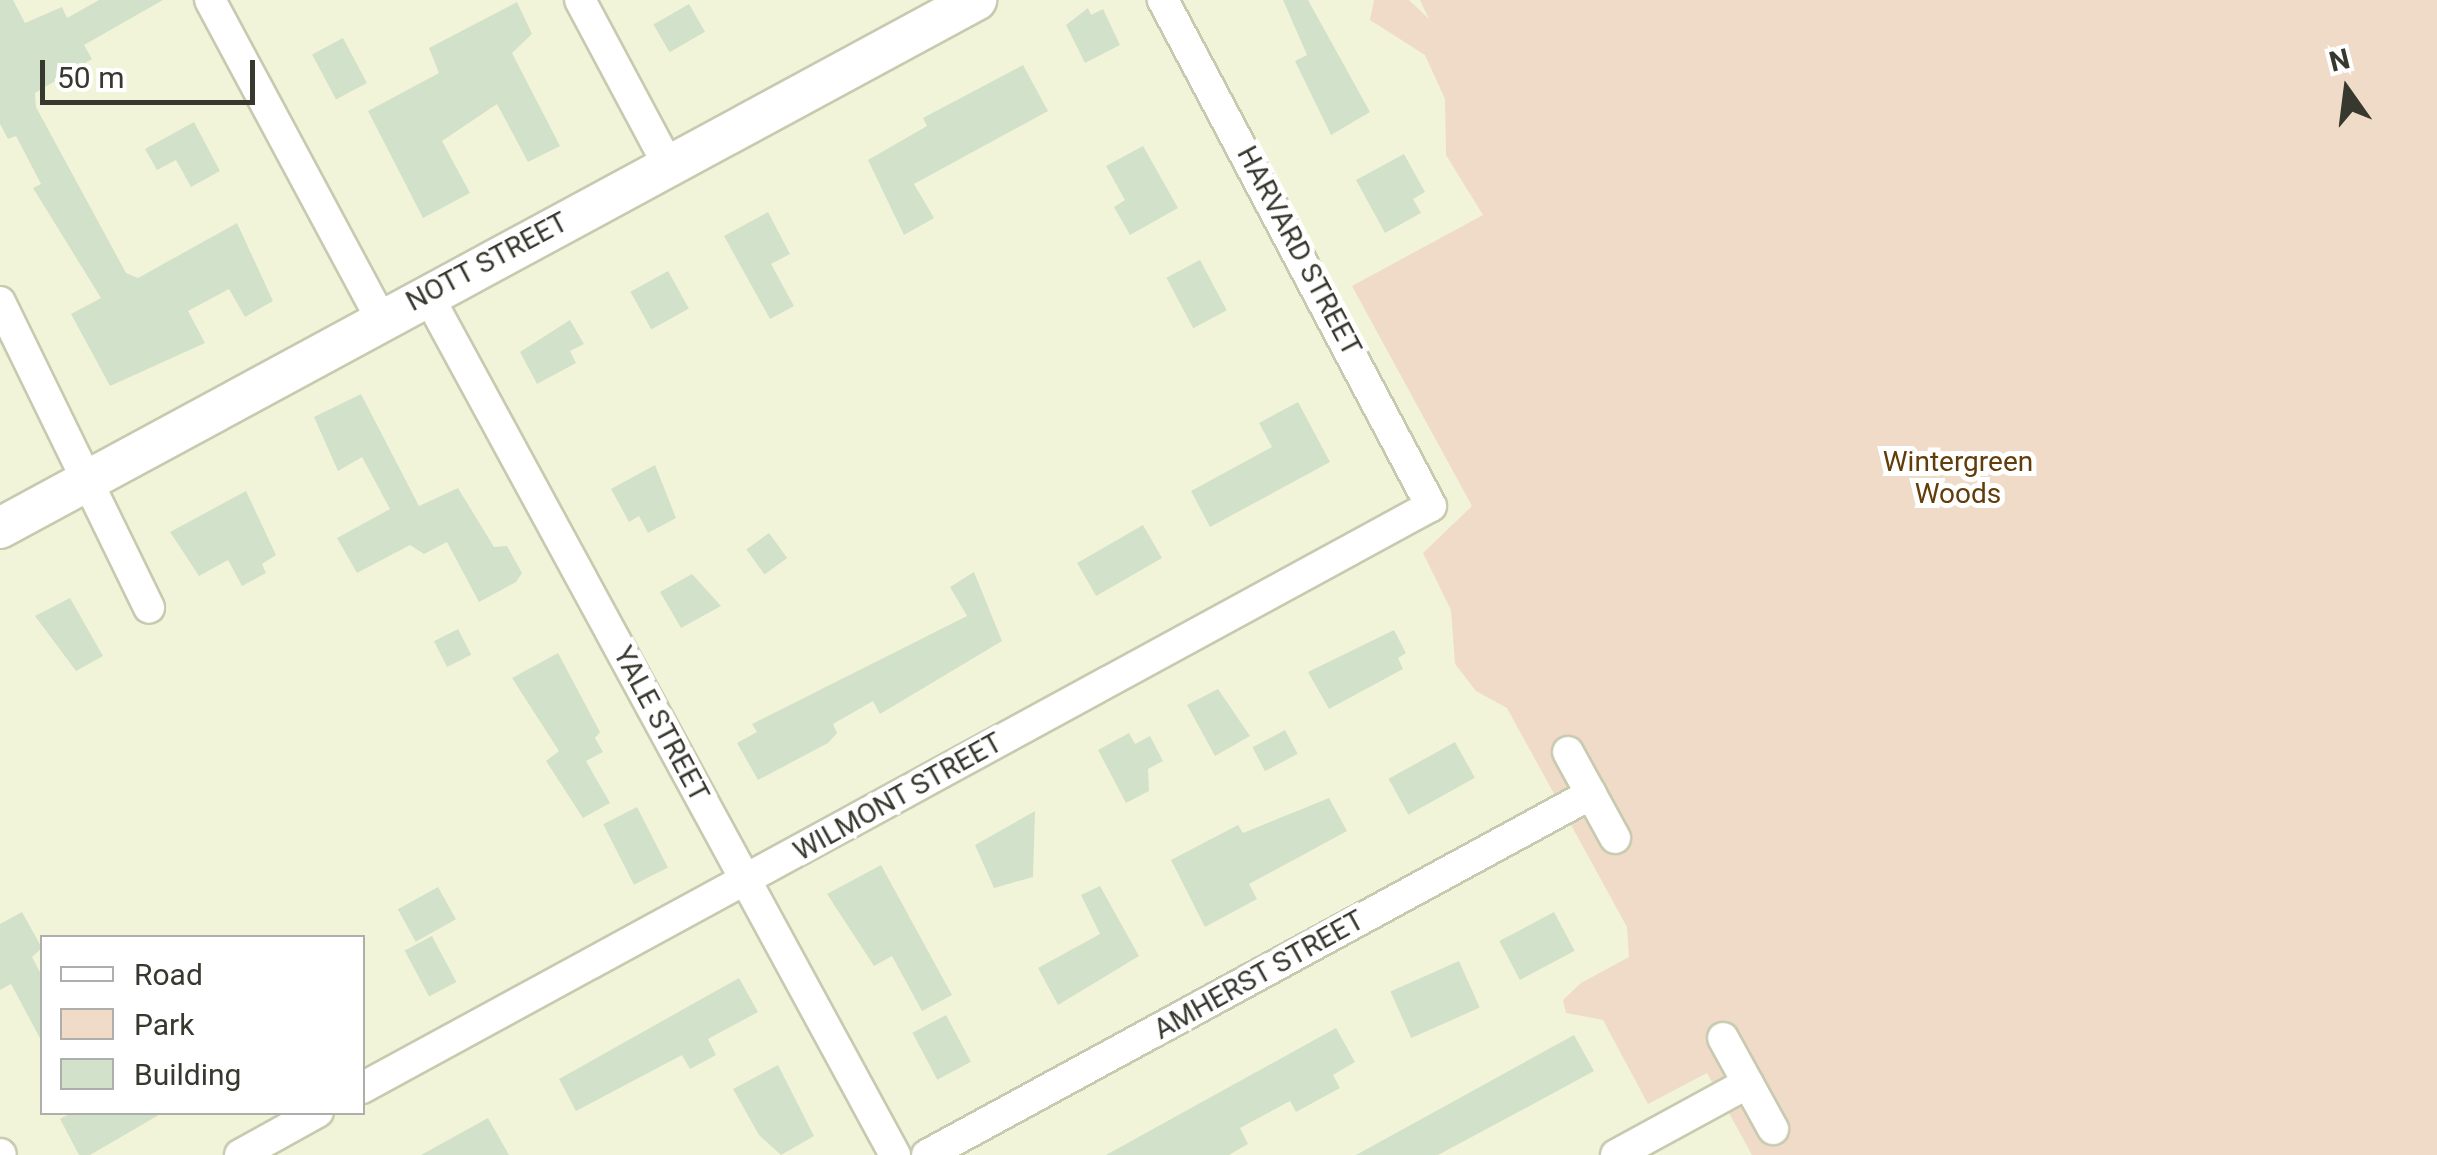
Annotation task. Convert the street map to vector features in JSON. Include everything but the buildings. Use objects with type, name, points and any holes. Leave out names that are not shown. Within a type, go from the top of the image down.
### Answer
[{"type":"street","points":[[210,0],[381,319]]},
{"type":"street","points":[[580,0],[668,165]]},
{"type":"street","name":"NOTT STREET","points":[[0,528],[976,0]]},
{"type":"street","name":"HARVARD STREET","points":[[1163,0],[1432,504]]},
{"type":"street","name":"YALE STREET","points":[[427,294],[895,1155]]},
{"type":"street","points":[[0,302],[149,608]]},
{"type":"street","name":"WILMONT STREET","points":[[365,1086],[1432,504]]},
{"type":"street","points":[[1568,752],[1615,838]]},
{"type":"street","name":"AMHERST STREET","points":[[927,1155],[1591,794]]},
{"type":"street","points":[[1723,1038],[1773,1129]]},
{"type":"street","points":[[1616,1155],[1748,1083]]},
{"type":"street","points":[[240,1155],[313,1115]]},
{"type":"green space","name":"Wintergreen Woods","points":[[1374,0],[1409,0],[1429,19],[1420,0],[2437,0],[2437,1155],[1752,1155],[1707,1073],[1648,1104],[1603,1020],[1566,1013],[1563,1000],[1581,983],[1629,957],[1627,927],[1507,708],[1476,691],[1455,664],[1451,610],[1423,553],[1472,506],[1352,286],[1483,215],[1446,155],[1445,99],[1425,55],[1370,20]]}]
